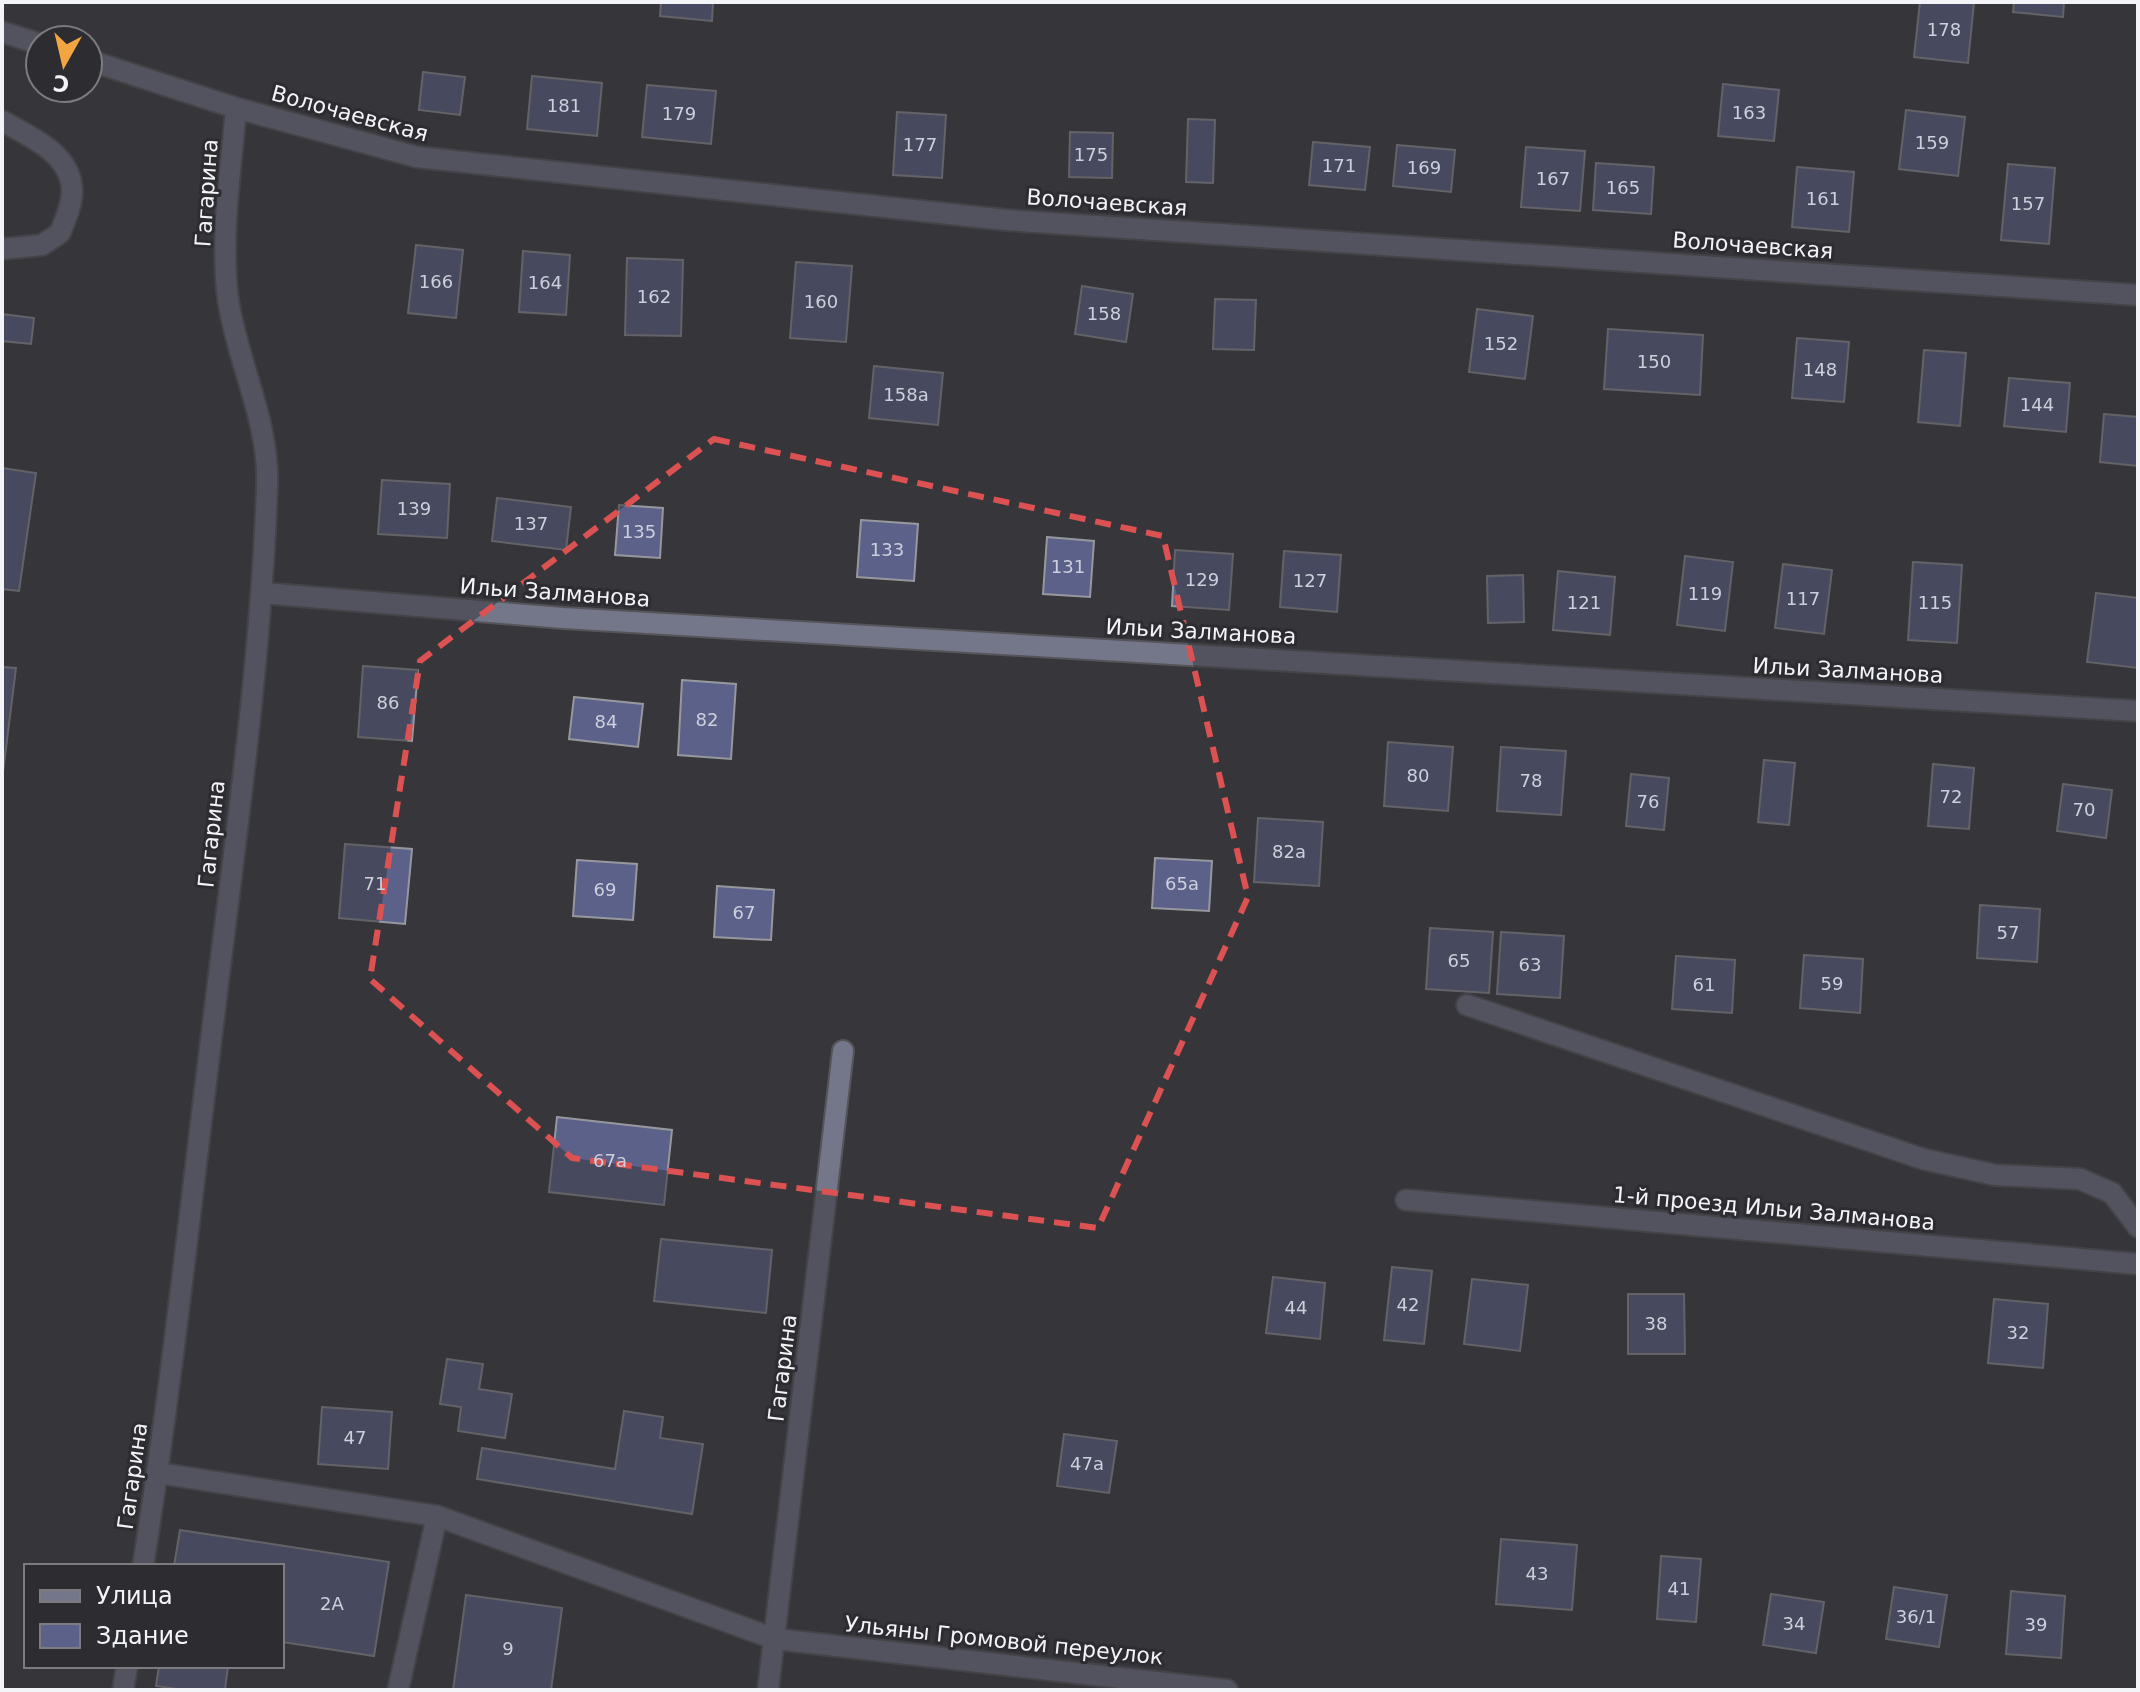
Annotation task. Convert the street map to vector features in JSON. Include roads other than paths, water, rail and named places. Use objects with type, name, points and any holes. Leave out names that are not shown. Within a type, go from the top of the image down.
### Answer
[{"type":"street","points":[[2,32],[24,39]]},
{"type":"street","name":"Волочаевская","points":[[104,65],[236,108],[417,157],[1006,220],[2138,295]]},
{"type":"street","name":"Гагарина","points":[[143,1564],[158,1473],[262,593],[268,481],[261,424],[228,300],[225,244],[236,108]]},
{"type":"street","points":[[2,121],[49,148],[67,169],[73,190],[60,233],[42,245],[2,249]]},
{"type":"street","name":"Ильи Залманова","points":[[262,593],[563,618],[2138,711]]},
{"type":"street","points":[[1467,1005],[1923,1159],[1995,1175],[2080,1179],[2112,1193],[2138,1227]]},
{"type":"street","name":"Гагарина","points":[[768,1690],[843,1051]]},
{"type":"street","name":"1-й проезд Ильи Залманова","points":[[1406,1200],[2138,1264]]},
{"type":"street","name":"Ульяны Громовой переулок","points":[[158,1473],[437,1516],[775,1639],[1227,1690]]},
{"type":"street","points":[[398,1690],[437,1516]]},
{"type":"street","points":[[123,1690],[127,1668]]}]
